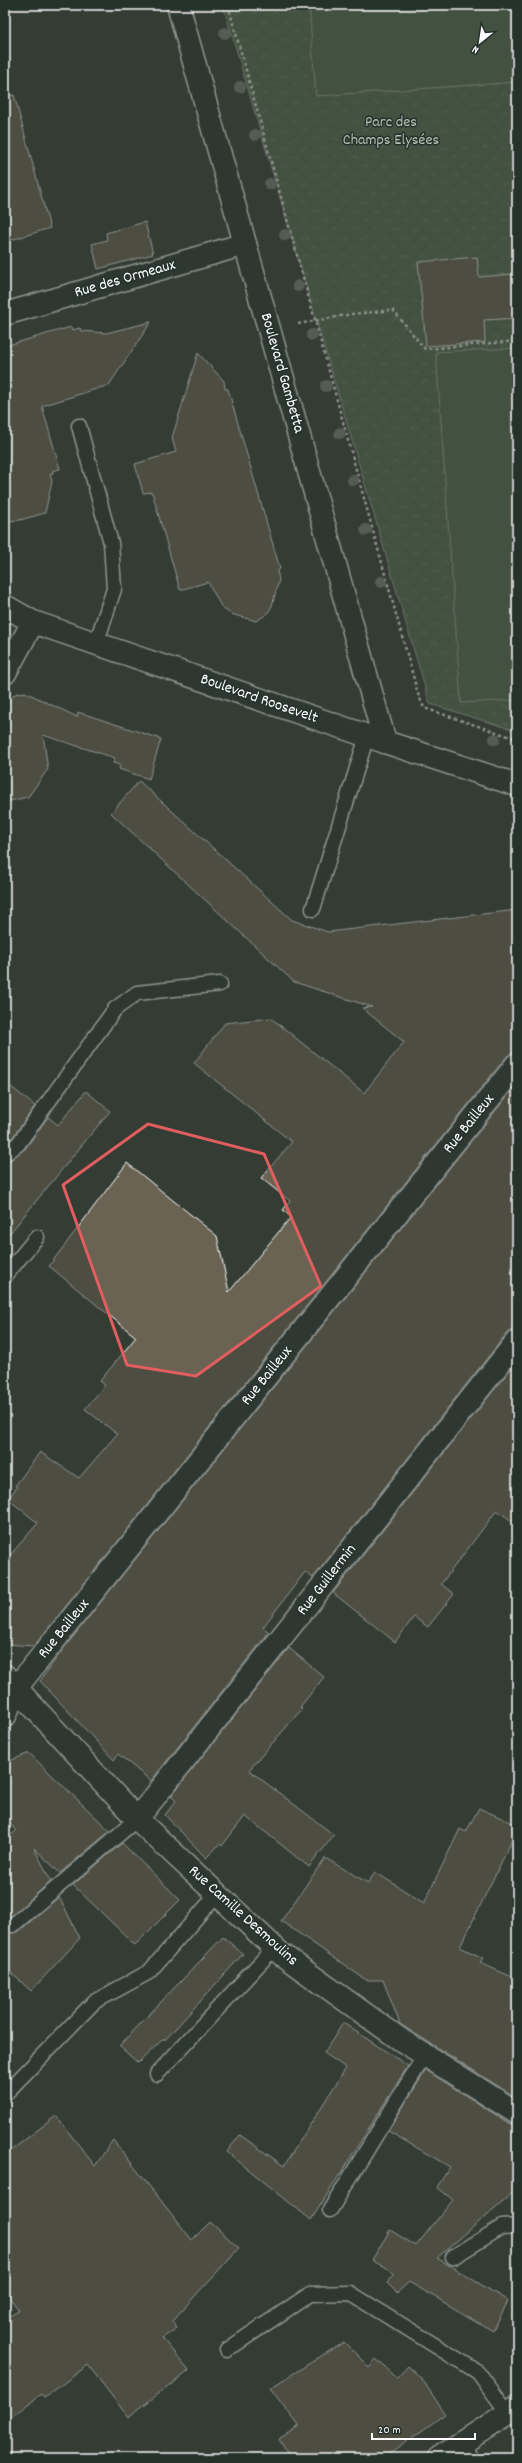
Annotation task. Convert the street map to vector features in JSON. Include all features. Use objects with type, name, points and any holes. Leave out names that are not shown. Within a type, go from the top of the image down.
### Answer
[{"type":"street","name":"Boulevard Gambetta","points":[[178,5],[269,328],[376,739]]},
{"type":"street","name":"Rue des Ormeaux","points":[[5,314],[245,244]]},
{"type":"street","name":"Boulevard Roosevelt","points":[[5,606],[33,622],[376,739],[517,785]]},
{"type":"street","points":[[5,673],[33,622]]},
{"type":"street","name":"Rue Bailleux","points":[[5,1716],[11,1682],[517,1064]]},
{"type":"street","name":"Rue Guillermin","points":[[137,1819],[517,1341]]},
{"type":"street","name":"Rue Camille Desmoulins","points":[[11,1682],[137,1819],[274,1948],[425,2055],[517,2113]]},
{"type":"street","points":[[439,2458],[463,2452],[513,2410]]},
{"type":"lane","points":[[79,426],[111,544],[114,589],[96,644]]},
{"type":"lane","points":[[313,909],[376,739]]},
{"type":"lane","points":[[5,1154],[18,1144],[115,1009],[138,993],[220,984]]},
{"type":"lane","points":[[5,1276],[37,1237]]},
{"type":"lane","points":[[13,1925],[137,1819]]},
{"type":"lane","points":[[5,2094],[94,2002],[149,1972],[217,1894]]},
{"type":"lane","points":[[156,2074],[274,1948]]},
{"type":"lane","points":[[330,2210],[425,2055]]},
{"type":"lane","points":[[453,2257],[502,2227],[517,2226]]},
{"type":"lane","points":[[227,2350],[310,2294],[350,2293],[478,2372],[513,2410]]},
{"type":"path","points":[[228,5],[409,661],[424,708],[517,739]]},
{"type":"path","points":[[269,328],[316,322],[352,314],[393,310],[425,349],[517,341]]},
{"type":"highlighted area","points":[[148,1124],[264,1154],[321,1286],[196,1376],[127,1365],[63,1185]]},
{"type":"green space","name":"Parc des Champs Elysées","points":[[223,5],[517,5],[517,731],[430,704]]},
{"type":"green space","points":[[309,5],[517,5],[517,82],[316,96]]},
{"type":"green space","points":[[517,348],[517,700],[461,703],[436,352]]},
{"type":"building","points":[[14,95],[50,228],[5,242],[5,96]]},
{"type":"building","points":[[145,222],[153,254],[98,269],[92,244],[107,240],[106,233]]},
{"type":"building","points":[[477,257],[479,277],[514,274],[517,318],[484,320],[485,342],[426,346],[418,262]]},
{"type":"building","points":[[151,322],[109,385],[42,406],[60,469],[52,471],[53,473],[50,474],[52,481],[45,513],[20,520],[5,521],[5,346],[71,327],[72,330],[80,328],[81,331],[106,333]]},
{"type":"building","points":[[198,353],[224,381],[225,389],[228,389],[280,569],[277,571],[279,580],[272,606],[267,614],[256,621],[231,614],[222,608],[208,582],[180,590],[152,492],[143,493],[135,464],[176,452],[172,438]]},
{"type":"building","points":[[25,692],[77,717],[78,712],[161,739],[149,779],[119,769],[120,765],[113,763],[115,758],[43,735],[48,769],[28,797],[5,802],[5,705],[15,694]]},
{"type":"building","points":[[139,781],[292,920],[328,932],[517,910],[517,1052],[507,1056],[34,1646],[5,1644],[5,1561],[38,1523],[8,1499],[17,1487],[15,1486],[40,1452],[79,1478],[117,1434],[85,1409],[105,1385],[100,1381],[136,1337],[49,1266],[127,1163],[217,1236],[229,1292],[291,1217],[283,1210],[290,1201],[261,1178],[292,1142],[194,1063],[225,1023],[271,1018],[364,1093],[404,1042],[362,1008],[372,1007],[294,982],[111,813]]},
{"type":"building","points":[[5,1082],[35,1106],[12,1138],[5,1143]]},
{"type":"building","points":[[517,1084],[517,1329],[507,1333],[313,1578],[305,1572],[263,1627],[269,1632],[151,1781],[118,1754],[114,1760],[40,1681],[64,1648]]},
{"type":"building","points":[[86,1091],[110,1111],[5,1239],[5,1162],[25,1149],[48,1117],[58,1125]]},
{"type":"building","points":[[517,1361],[517,1525],[497,1510],[441,1584],[454,1594],[428,1627],[414,1617],[395,1642],[333,1593]]},
{"type":"building","points":[[289,1648],[324,1677],[300,1707],[302,1709],[249,1770],[334,1835],[309,1867],[245,1816],[222,1846],[220,1844],[206,1858],[165,1815],[176,1801],[171,1796]]},
{"type":"building","points":[[29,1753],[110,1831],[60,1873],[34,1848],[51,1881],[5,1922],[5,1840],[16,1831],[5,1816],[5,1763]]},
{"type":"building","points":[[479,1808],[517,1825],[517,1830],[460,1947],[483,1958],[480,1963],[517,1979],[517,2098],[400,2024],[383,1980],[366,1980],[281,1921],[325,1858],[368,1883],[375,1872],[424,1903],[460,1829],[466,1832]]},
{"type":"building","points":[[122,1843],[180,1900],[135,1945],[73,1885]]},
{"type":"building","points":[[59,1897],[80,1938],[31,1991],[5,1967],[5,1927],[11,1933],[18,1932]]},
{"type":"building","points":[[223,1937],[243,1954],[165,2040],[164,2038],[138,2063],[119,2046]]},
{"type":"building","points":[[343,2023],[408,2066],[311,2220],[227,2152],[240,2135],[284,2166],[346,2068],[324,2053]]},
{"type":"building","points":[[426,2070],[510,2124],[517,2125],[517,2189],[437,2258],[508,2301],[493,2331],[409,2282],[397,2293],[387,2283],[395,2274],[372,2260],[390,2230],[416,2246],[453,2200],[437,2187],[450,2167],[388,2131]]},
{"type":"building","points":[[56,2116],[95,2166],[113,2140],[192,2240],[210,2222],[239,2248],[172,2321],[177,2328],[162,2338],[189,2371],[128,2417],[88,2365],[44,2398],[41,2394],[5,2422],[5,2320],[19,2310],[5,2292],[5,2155]]},
{"type":"building","points":[[344,2342],[369,2367],[376,2359],[397,2378],[408,2366],[422,2379],[445,2414],[384,2458],[290,2458],[279,2439],[299,2426],[270,2388]]}]
